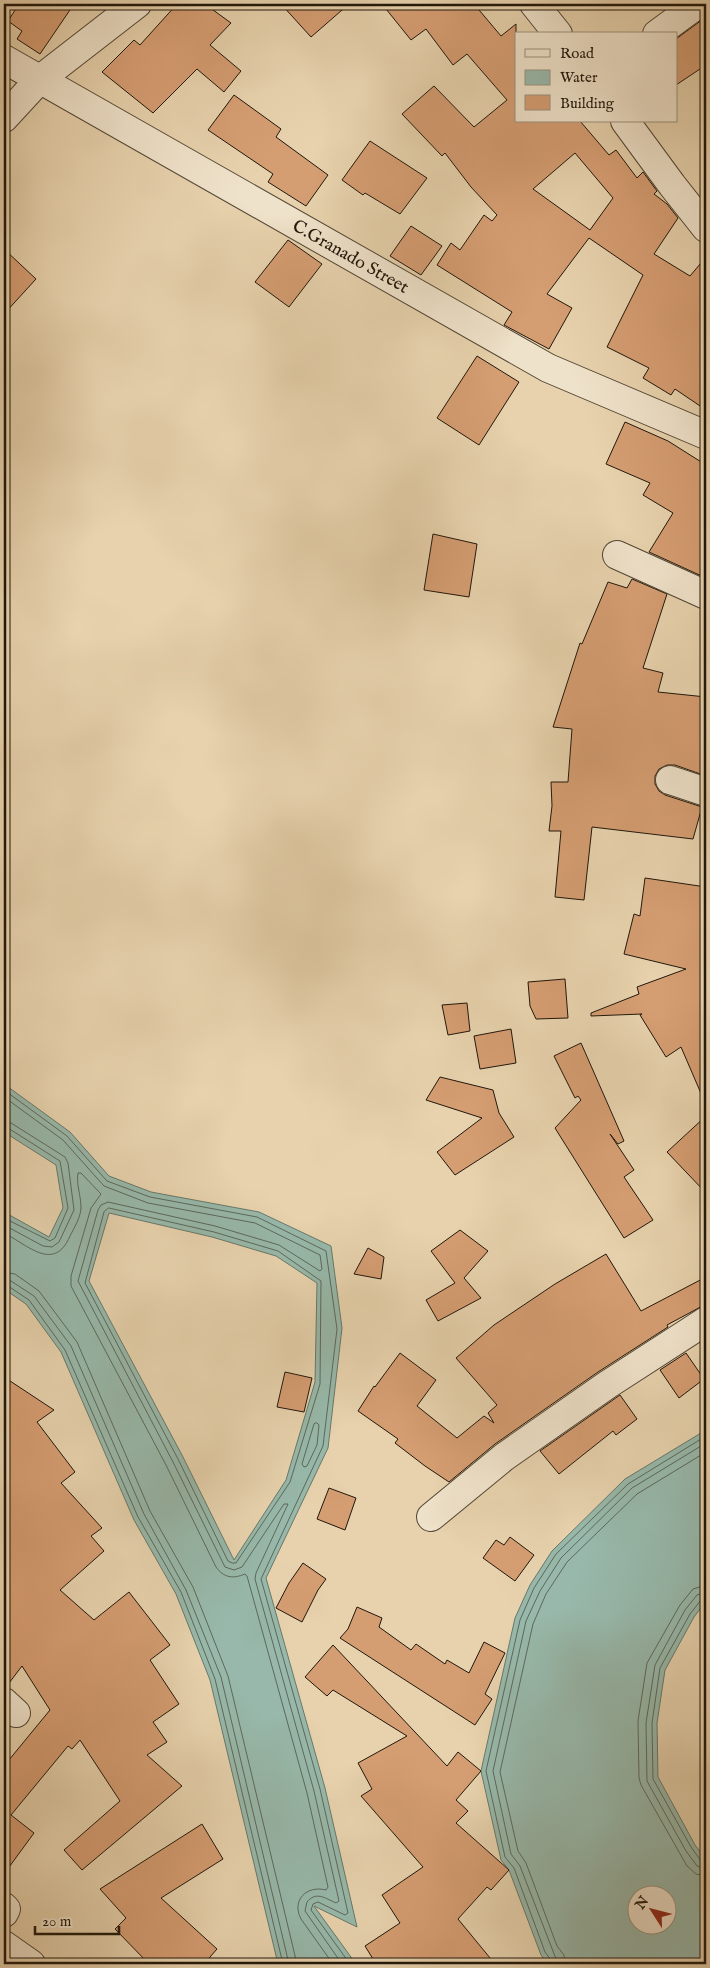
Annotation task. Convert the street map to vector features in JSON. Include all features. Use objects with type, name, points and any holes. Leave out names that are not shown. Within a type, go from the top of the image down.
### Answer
[{"type":"street","points":[[4,118],[39,80],[137,4]]},
{"type":"street","points":[[534,4],[556,32]]},
{"type":"street","points":[[660,32],[698,4]]},
{"type":"street","name":"C.Granado Street","points":[[4,59],[548,368],[706,435]]},
{"type":"street","points":[[626,122],[706,228]]},
{"type":"street","points":[[617,555],[706,595]]},
{"type":"street","points":[[670,780],[706,792]]},
{"type":"street","points":[[431,1517],[504,1457],[607,1385],[706,1321]]},
{"type":"street","points":[[4,1945],[31,1964]]},
{"type":"water","points":[[4,1084],[70,1132],[109,1176],[151,1192],[259,1212],[331,1246],[342,1328],[328,1448],[266,1578],[325,1788],[357,1927],[314,1906],[356,1964],[278,1964],[210,1680],[176,1594],[134,1520],[61,1352],[26,1304],[4,1289],[4,1212],[49,1237],[63,1208],[56,1165],[4,1132]],"holes":[[[109,1213],[212,1237],[276,1256],[317,1283],[315,1382],[286,1480],[234,1560],[183,1457],[89,1281]]]},
{"type":"water","points":[[706,1430],[706,1601],[694,1617],[665,1670],[657,1723],[658,1777],[695,1845],[706,1859],[706,1964],[548,1964],[541,1955],[509,1870],[501,1860],[481,1771],[515,1618],[530,1585],[552,1551],[625,1479]]},
{"type":"building","points":[[19,4],[74,4],[40,54],[17,39],[22,31],[8,21]]},
{"type":"building","points":[[177,4],[205,4],[231,23],[210,45],[241,71],[224,92],[197,69],[153,113],[102,72],[134,40],[140,45]]},
{"type":"building","points":[[281,4],[349,4],[311,37]]},
{"type":"building","points":[[382,4],[474,4],[501,36],[516,24],[515,122],[581,122],[609,155],[616,150],[637,178],[643,172],[657,191],[654,194],[667,204],[678,218],[654,254],[690,276],[706,257],[706,410],[675,389],[671,395],[643,378],[649,368],[607,347],[643,275],[589,238],[547,294],[572,308],[549,349],[504,325],[512,312],[437,265],[451,243],[460,250],[484,215],[492,221],[497,215],[471,187],[445,153],[442,156],[402,114],[434,86],[474,127],[507,100],[467,54],[453,65],[426,29],[411,40]],"holes":[[[575,153],[613,198],[590,230],[533,189]]]},
{"type":"building","points":[[706,17],[706,65],[678,84],[678,38]]},
{"type":"building","points":[[234,95],[281,129],[276,137],[328,175],[306,206],[268,182],[273,174],[208,130]]},
{"type":"building","points":[[370,141],[427,178],[400,214],[365,193],[363,195],[342,180]]},
{"type":"building","points":[[411,226],[442,246],[421,275],[390,256]]},
{"type":"building","points":[[288,240],[322,264],[289,307],[255,282]]},
{"type":"building","points":[[4,249],[36,279],[4,314]]},
{"type":"building","points":[[477,356],[519,382],[479,445],[437,418]]},
{"type":"building","points":[[625,422],[668,441],[706,465],[706,578],[649,552],[673,513],[643,495],[650,483],[606,464]]},
{"type":"building","points":[[433,534],[477,544],[469,597],[424,590]]},
{"type":"building","points":[[632,579],[667,594],[643,668],[663,673],[658,692],[706,697],[706,776],[675,765],[667,765],[659,769],[655,776],[655,784],[659,791],[665,795],[702,807],[693,839],[592,827],[584,900],[555,897],[561,831],[549,831],[552,806],[551,782],[568,782],[572,729],[553,727],[580,643],[582,644],[608,582],[627,588]]},
{"type":"building","points":[[645,878],[706,887],[706,1105],[681,1047],[666,1057],[640,1015],[642,1014],[591,1016],[591,1013],[639,994],[637,987],[686,969],[624,954],[634,914],[640,916]]},
{"type":"building","points":[[565,979],[568,1018],[536,1019],[530,1006],[528,982]]},
{"type":"building","points":[[467,1003],[470,1031],[448,1035],[442,1005]]},
{"type":"building","points":[[511,1029],[516,1063],[480,1069],[474,1036]]},
{"type":"building","points":[[581,1043],[624,1141],[618,1144],[610,1134],[634,1170],[624,1177],[653,1220],[624,1238],[555,1128],[581,1100],[578,1096],[575,1098],[554,1056]]},
{"type":"building","points":[[440,1077],[493,1090],[499,1113],[514,1137],[455,1175],[437,1152],[482,1118],[426,1100]]},
{"type":"building","points":[[706,1116],[706,1193],[667,1152]]},
{"type":"building","points":[[460,1230],[488,1251],[464,1278],[481,1298],[438,1321],[426,1300],[455,1283],[431,1251]]},
{"type":"building","points":[[368,1248],[384,1257],[381,1279],[354,1274]]},
{"type":"building","points":[[606,1254],[641,1311],[706,1277],[706,1304],[667,1325],[668,1327],[598,1372],[495,1444],[449,1482],[395,1443],[398,1439],[358,1411],[374,1386],[400,1353],[436,1380],[417,1406],[457,1438],[484,1416],[494,1423],[488,1413],[497,1405],[456,1358],[494,1325],[555,1284]]},
{"type":"building","points":[[686,1353],[704,1379],[679,1398],[660,1370]]},
{"type":"building","points":[[285,1372],[312,1378],[304,1412],[277,1407]]},
{"type":"building","points":[[4,1377],[54,1410],[37,1422],[75,1472],[61,1483],[102,1528],[91,1536],[104,1551],[60,1590],[94,1620],[129,1592],[170,1645],[150,1660],[179,1704],[153,1722],[167,1742],[147,1755],[182,1786],[82,1870],[64,1850],[120,1801],[80,1740],[72,1749],[68,1746],[11,1815],[34,1833],[4,1874],[4,1766],[50,1710],[22,1666],[6,1687],[4,1687]]},
{"type":"building","points":[[620,1395],[637,1419],[616,1435],[613,1431],[559,1474],[540,1451]]},
{"type":"building","points":[[329,1488],[356,1498],[345,1530],[317,1519]]},
{"type":"building","points":[[510,1537],[534,1555],[515,1581],[483,1558],[496,1540],[504,1545]]},
{"type":"building","points":[[303,1563],[326,1579],[318,1590],[302,1622],[276,1608],[289,1583]]},
{"type":"building","points":[[357,1607],[382,1618],[379,1627],[411,1650],[416,1644],[445,1664],[447,1660],[469,1673],[484,1642],[505,1653],[485,1694],[492,1699],[475,1725],[340,1638],[348,1629]]},
{"type":"building","points":[[333,1645],[447,1766],[458,1752],[481,1771],[456,1800],[468,1811],[456,1823],[509,1870],[491,1890],[487,1887],[458,1919],[495,1964],[376,1964],[365,1946],[400,1923],[382,1895],[423,1867],[361,1796],[372,1789],[358,1763],[407,1736],[333,1690],[327,1696],[305,1677]]},
{"type":"building","points":[[202,1824],[223,1859],[161,1898],[217,1949],[204,1964],[149,1964],[115,1929],[126,1918],[100,1889]]}]
